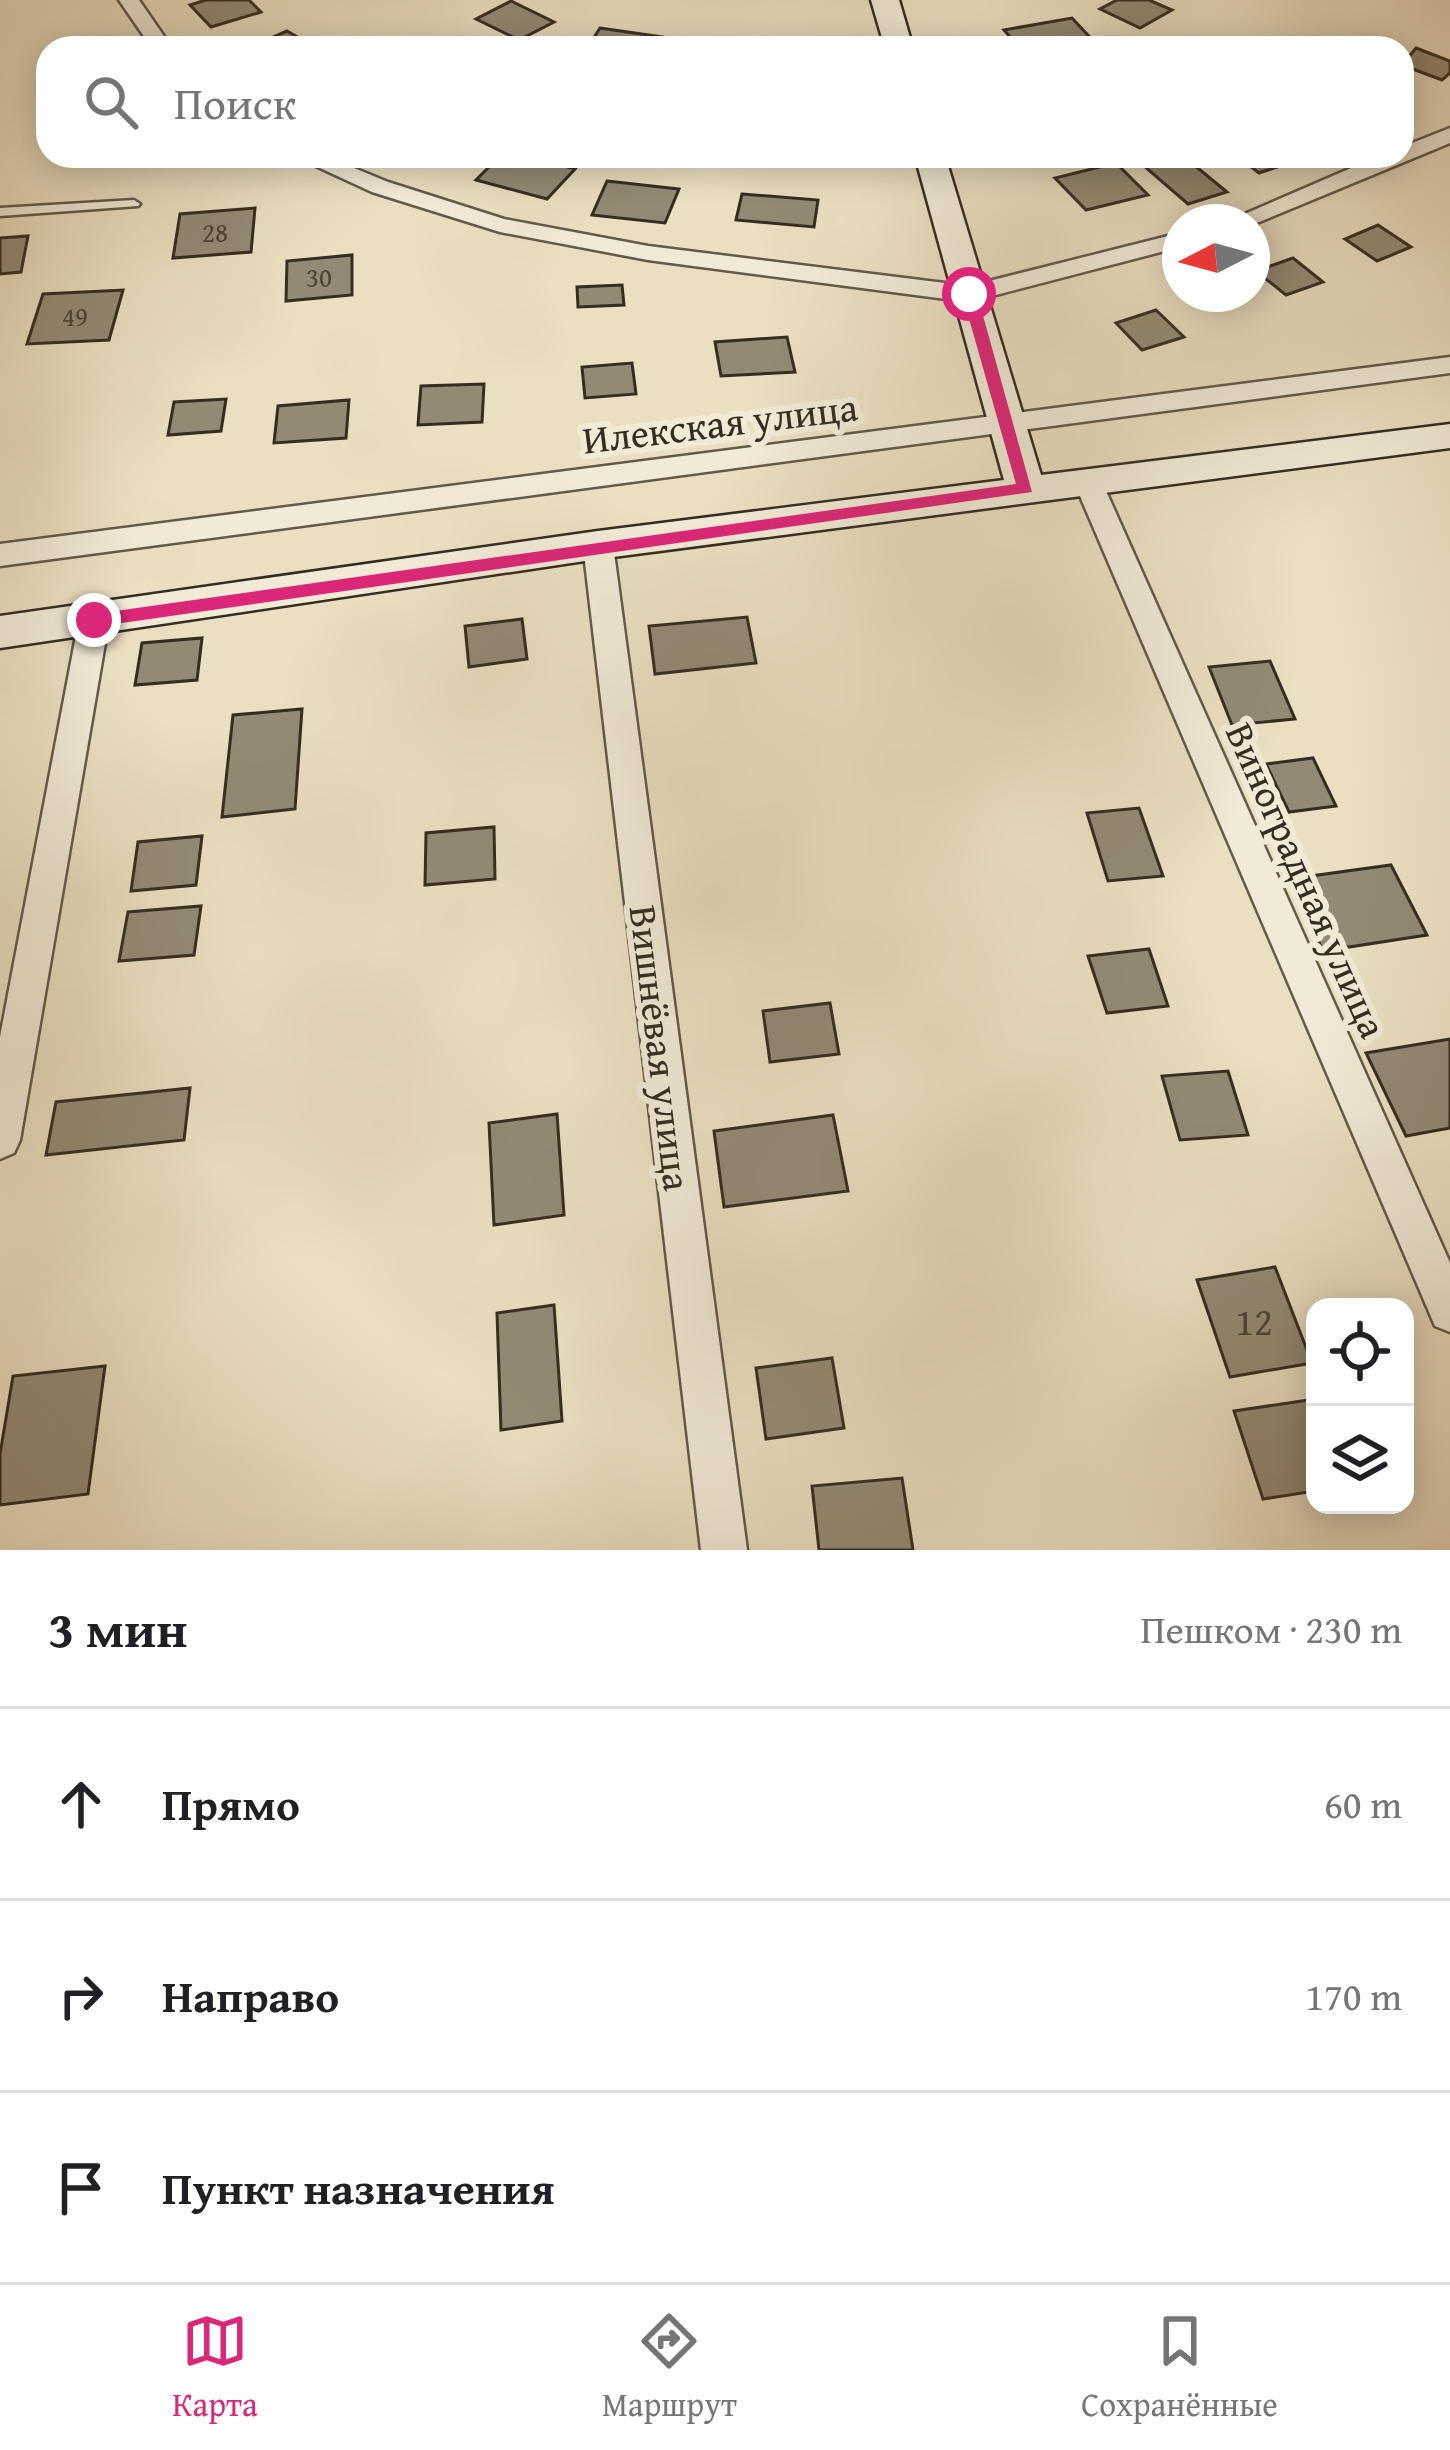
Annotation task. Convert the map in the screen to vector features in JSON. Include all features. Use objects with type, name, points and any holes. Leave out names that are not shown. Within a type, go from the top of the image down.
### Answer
[{"type":"street","points":[[129,0],[154,36]]},
{"type":"street","points":[[885,0],[896,36]]},
{"type":"street","points":[[1414,150],[1450,135]]},
{"type":"street","points":[[333,168],[380,188],[500,225],[648,254],[969,294],[1162,245]]},
{"type":"street","points":[[933,168],[1026,488]]},
{"type":"street","points":[[1270,209],[1370,168]]},
{"type":"street","name":"Илекская улица","points":[[0,555],[1450,365]]},
{"type":"street","points":[[0,632],[598,545],[1450,436]]},
{"type":"street","name":"Виноградная улица","points":[[1088,482],[1450,1311]]},
{"type":"street","name":"Вишнёвая улица","points":[[598,545],[724,1550]]},
{"type":"street","points":[[0,1140],[94,620]]},
{"type":"lane","points":[[0,212],[134,204]]},
{"type":"building","points":[[206,0],[249,0],[261,12],[211,27],[190,5]]},
{"type":"building","points":[[1117,0],[1149,0],[1172,10],[1140,28],[1100,9]]},
{"type":"building","points":[[511,1],[554,22],[527,36],[511,36],[476,19]]},
{"type":"building","points":[[1072,18],[1089,36],[1009,36],[1004,30]]},
{"type":"building","points":[[600,28],[655,36],[595,36]]},
{"type":"building","points":[[1414,50],[1450,61],[1450,73],[1442,80],[1414,70]]},
{"type":"building","points":[[488,168],[575,169],[547,199],[476,180]]},
{"type":"building","points":[[1096,168],[1121,168],[1148,195],[1086,210],[1055,178]]},
{"type":"building","points":[[1146,168],[1198,168],[1227,192],[1188,204]]},
{"type":"building","points":[[607,181],[679,189],[665,223],[592,215]]},
{"type":"building","points":[[742,194],[818,200],[814,227],[736,220]]},
{"type":"building","points":[[255,208],[251,252],[173,258],[180,214]]},
{"type":"building","points":[[1378,225],[1411,247],[1377,261],[1345,239]]},
{"type":"building","points":[[28,236],[21,272],[0,274],[0,238]]},
{"type":"building","points":[[352,255],[352,295],[286,301],[287,261]]},
{"type":"building","points":[[1293,258],[1323,282],[1286,295],[1270,282],[1270,266]]},
{"type":"building","points":[[622,285],[624,305],[578,307],[577,287]]},
{"type":"building","points":[[123,290],[109,340],[27,344],[43,294]]},
{"type":"building","points":[[1156,310],[1184,337],[1142,350],[1116,323]]},
{"type":"building","points":[[787,337],[795,372],[721,376],[715,342]]},
{"type":"building","points":[[632,363],[636,394],[585,398],[582,367]]},
{"type":"building","points":[[484,384],[482,422],[418,425],[421,386]]},
{"type":"building","points":[[226,399],[221,431],[168,435],[174,402]]},
{"type":"building","points":[[349,400],[346,438],[274,443],[278,406]]},
{"type":"building","points":[[747,617],[756,663],[655,674],[649,626]]},
{"type":"building","points":[[522,619],[527,659],[469,667],[465,626]]},
{"type":"building","points":[[202,638],[197,680],[135,685],[142,643]]},
{"type":"building","points":[[1270,661],[1295,719],[1232,725],[1209,667]]},
{"type":"building","points":[[302,709],[295,809],[222,817],[233,715]]},
{"type":"building","points":[[1313,758],[1336,806],[1289,812],[1266,764]]},
{"type":"building","points":[[1139,808],[1163,876],[1108,881],[1087,813]]},
{"type":"building","points":[[494,827],[495,879],[425,885],[426,833]]},
{"type":"building","points":[[202,836],[196,885],[131,891],[138,842]]},
{"type":"building","points":[[1391,865],[1427,935],[1323,951],[1289,879]]},
{"type":"building","points":[[201,906],[194,955],[119,961],[128,912]]},
{"type":"building","points":[[1149,949],[1168,1006],[1107,1013],[1088,956]]},
{"type":"building","points":[[830,1003],[839,1054],[770,1062],[763,1011]]},
{"type":"building","points":[[1450,1039],[1450,1128],[1406,1136],[1366,1053]]},
{"type":"building","points":[[1228,1071],[1248,1135],[1180,1140],[1162,1076]]},
{"type":"building","points":[[190,1088],[184,1140],[46,1155],[56,1102]]},
{"type":"building","points":[[557,1114],[564,1215],[494,1225],[489,1123]]},
{"type":"building","points":[[833,1115],[848,1191],[724,1207],[714,1131]]},
{"type":"building","points":[[1275,1267],[1306,1347],[1306,1364],[1230,1377],[1197,1280]]},
{"type":"building","points":[[554,1305],[562,1421],[501,1430],[497,1313]]},
{"type":"building","points":[[832,1358],[844,1428],[766,1439],[756,1368]]},
{"type":"building","points":[[105,1366],[88,1494],[0,1505],[0,1454],[13,1376]]},
{"type":"building","points":[[1306,1400],[1306,1492],[1263,1499],[1234,1411]]},
{"type":"building","points":[[902,1478],[913,1550],[819,1550],[812,1486]]},
{"type":"route","points":[[94,620],[1026,488],[969,294]]}]
